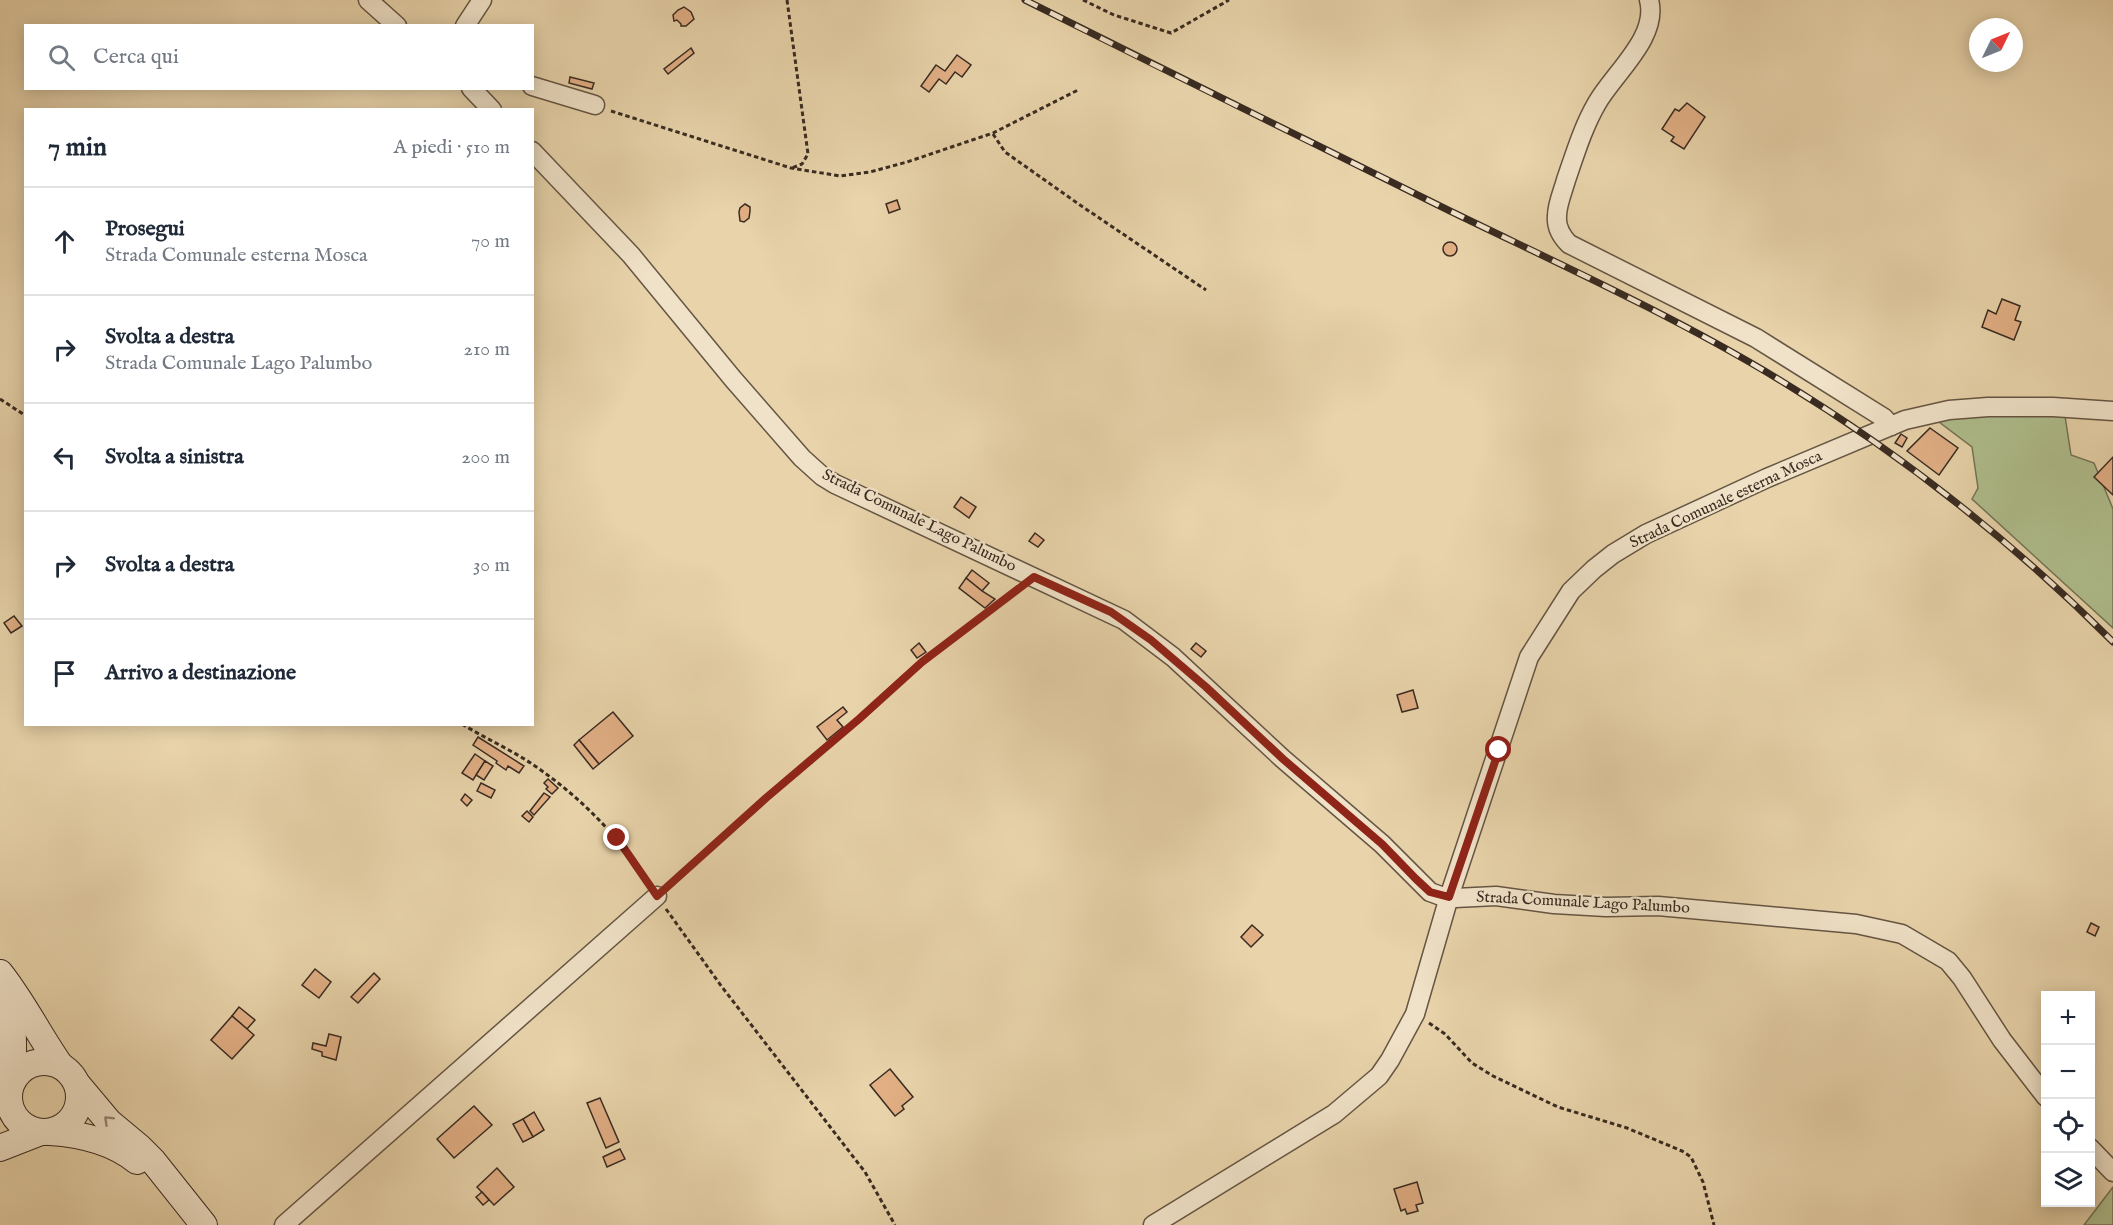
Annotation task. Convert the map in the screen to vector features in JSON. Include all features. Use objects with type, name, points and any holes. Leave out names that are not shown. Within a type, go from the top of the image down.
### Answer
[{"type":"main road","points":[[0,973],[25,1007],[60,1065],[74,1077],[109,1122],[140,1147],[153,1161],[204,1225]]},
{"type":"main road","points":[[0,989],[11,1018],[14,1043],[7,1089],[10,1107],[15,1117],[31,1130],[66,1133],[99,1140],[131,1156],[146,1167],[194,1225]]},
{"type":"main road","points":[[7,1089],[18,1072],[27,1065],[49,1062],[60,1065]]},
{"type":"main road","points":[[0,1148],[62,1128],[71,1120],[77,1109],[80,1097],[78,1085]]},
{"type":"street","points":[[368,0],[394,24]]},
{"type":"street","points":[[466,24],[482,0]]},
{"type":"street","points":[[1649,0],[1652,12],[1650,24],[1621,71],[1598,101],[1576,150],[1557,215],[1558,228],[1563,238],[1569,244],[1756,338],[1884,418],[1891,426]]},
{"type":"street","points":[[534,87],[595,105]]},
{"type":"street","points":[[473,90],[490,108]]},
{"type":"street","name":"Strada Comunale Lago Palumbo","points":[[534,153],[631,255],[733,379],[813,469],[835,484],[1111,612],[1151,640],[1206,687],[1283,759],[1382,844],[1430,892],[1449,897],[1496,896],[1554,904],[1606,907],[1658,906],[1856,924],[1902,934],[1948,961],[1962,978],[2002,1040],[2041,1091]]},
{"type":"street","name":"Strada Comunale esterna Mosca","points":[[1153,1225],[1334,1114],[1379,1076],[1415,1014],[1449,897],[1529,657],[1572,591],[1613,554],[1646,534],[1767,478],[1905,420],[1949,410],[1988,407],[2053,407],[2113,411]]},
{"type":"street","points":[[284,1225],[657,896]]},
{"type":"street","points":[[2095,1152],[2113,1172]]},
{"type":"path","points":[[787,0],[808,154],[802,164],[791,168]]},
{"type":"path","points":[[1083,0],[1114,15],[1171,33],[1229,0]]},
{"type":"path","points":[[595,105],[791,168],[840,176],[855,175],[907,162],[993,133],[1078,90]]},
{"type":"path","points":[[993,133],[1005,152],[1080,206],[1206,290]]},
{"type":"path","points":[[0,399],[24,415]]},
{"type":"path","points":[[657,896],[922,662],[1034,577]]},
{"type":"path","points":[[465,726],[533,765],[567,789],[617,838],[722,987],[865,1172],[895,1225]]},
{"type":"path","points":[[1415,1014],[1445,1034],[1472,1063],[1493,1077],[1558,1107],[1627,1128],[1682,1151],[1691,1158],[1703,1182],[1713,1225]]},
{"type":"green space","points":[[1931,416],[2065,416],[2071,455],[2094,463],[2113,509],[2113,628],[1972,499],[1978,488],[1972,447]]},
{"type":"green space","points":[[2113,1187],[2113,1225],[2084,1225]]},
{"type":"building","points":[[684,7],[691,12],[694,19],[686,26],[681,26],[677,20],[674,21],[673,15]]},
{"type":"building","points":[[691,48],[694,53],[668,74],[664,69]]},
{"type":"building","points":[[957,55],[971,65],[962,77],[955,72],[946,84],[939,79],[929,92],[921,86],[936,65],[945,71]]},
{"type":"building","points":[[570,77],[594,83],[592,89],[569,83]]},
{"type":"building","points":[[1687,103],[1705,117],[1684,149],[1671,141],[1674,137],[1662,129],[1675,109],[1679,111]]},
{"type":"building","points":[[897,200],[900,209],[889,213],[886,204]]},
{"type":"building","points":[[745,204],[750,207],[750,211],[749,218],[744,222],[740,221],[739,212]]},
{"type":"building","points":[[1447,242],[1453,242],[1457,249],[1453,256],[1447,256],[1443,252],[1443,246]]},
{"type":"building","points":[[2002,299],[2020,306],[2015,320],[2021,322],[2014,340],[1982,327],[1988,310],[1996,314]]},
{"type":"building","points":[[1930,428],[1958,448],[1939,475],[1907,451]]},
{"type":"building","points":[[1901,434],[1907,438],[1902,447],[1895,443]]},
{"type":"building","points":[[2113,457],[2113,495],[2094,477]]},
{"type":"building","points":[[961,497],[976,507],[969,518],[954,507]]},
{"type":"building","points":[[1035,533],[1044,540],[1038,547],[1029,541]]},
{"type":"building","points":[[972,570],[989,583],[982,591],[966,578]]},
{"type":"building","points":[[966,578],[995,599],[985,608],[959,588]]},
{"type":"building","points":[[14,616],[22,626],[11,633],[4,623]]},
{"type":"building","points":[[919,643],[926,652],[917,658],[911,650]]},
{"type":"building","points":[[1196,643],[1206,651],[1201,657],[1191,649]]},
{"type":"building","points":[[1413,690],[1418,708],[1402,712],[1397,695]]},
{"type":"building","points":[[843,707],[847,712],[837,720],[843,727],[827,740],[817,727]]},
{"type":"building","points":[[613,712],[633,736],[599,764],[579,740]]},
{"type":"building","points":[[478,737],[524,766],[519,773],[508,766],[506,770],[473,745]]},
{"type":"building","points":[[579,740],[599,764],[593,769],[574,745]]},
{"type":"building","points":[[475,754],[485,761],[473,780],[462,773]]},
{"type":"building","points":[[485,761],[493,766],[484,780],[476,775]]},
{"type":"building","points":[[548,779],[558,788],[552,794],[546,789],[548,787],[544,783]]},
{"type":"building","points":[[481,783],[495,790],[491,798],[477,791]]},
{"type":"building","points":[[544,793],[550,797],[534,815],[530,811]]},
{"type":"building","points":[[465,794],[472,800],[467,806],[461,800]]},
{"type":"building","points":[[527,811],[533,817],[529,822],[522,816]]},
{"type":"building","points":[[2091,923],[2099,927],[2095,936],[2087,932]]},
{"type":"building","points":[[1252,925],[1263,935],[1251,947],[1241,937]]},
{"type":"building","points":[[315,969],[331,982],[319,998],[302,985]]},
{"type":"building","points":[[374,973],[380,979],[358,1003],[351,997]]},
{"type":"building","points":[[239,1007],[255,1020],[247,1029],[232,1016]]},
{"type":"building","points":[[232,1016],[254,1035],[232,1059],[211,1040]]},
{"type":"building","points":[[329,1034],[341,1037],[336,1060],[322,1056],[322,1052],[312,1049],[313,1043],[326,1046]]},
{"type":"building","points":[[890,1069],[913,1097],[895,1116],[870,1085]]},
{"type":"building","points":[[600,1098],[619,1142],[606,1148],[587,1103]]},
{"type":"building","points":[[474,1106],[492,1125],[454,1158],[437,1139]]},
{"type":"building","points":[[534,1112],[544,1130],[533,1137],[523,1119]]},
{"type":"building","points":[[523,1119],[533,1137],[523,1142],[513,1124]]},
{"type":"building","points":[[620,1149],[625,1159],[607,1167],[603,1157]]},
{"type":"building","points":[[497,1168],[514,1187],[494,1205],[477,1187]]},
{"type":"building","points":[[1417,1182],[1423,1203],[1416,1205],[1418,1211],[1407,1214],[1405,1209],[1401,1211],[1394,1189]]},
{"type":"building","points":[[482,1192],[489,1200],[483,1205],[476,1197]]},
{"type":"railway","points":[[1025,0],[1615,291],[1697,333],[1778,379],[1868,437],[1953,500],[2035,569],[2113,642]]},
{"type":"route","points":[[617,838],[657,896],[922,662],[1034,577],[1111,612],[1173,657],[1283,759],[1382,844],[1430,892],[1449,897],[1499,750]]}]
